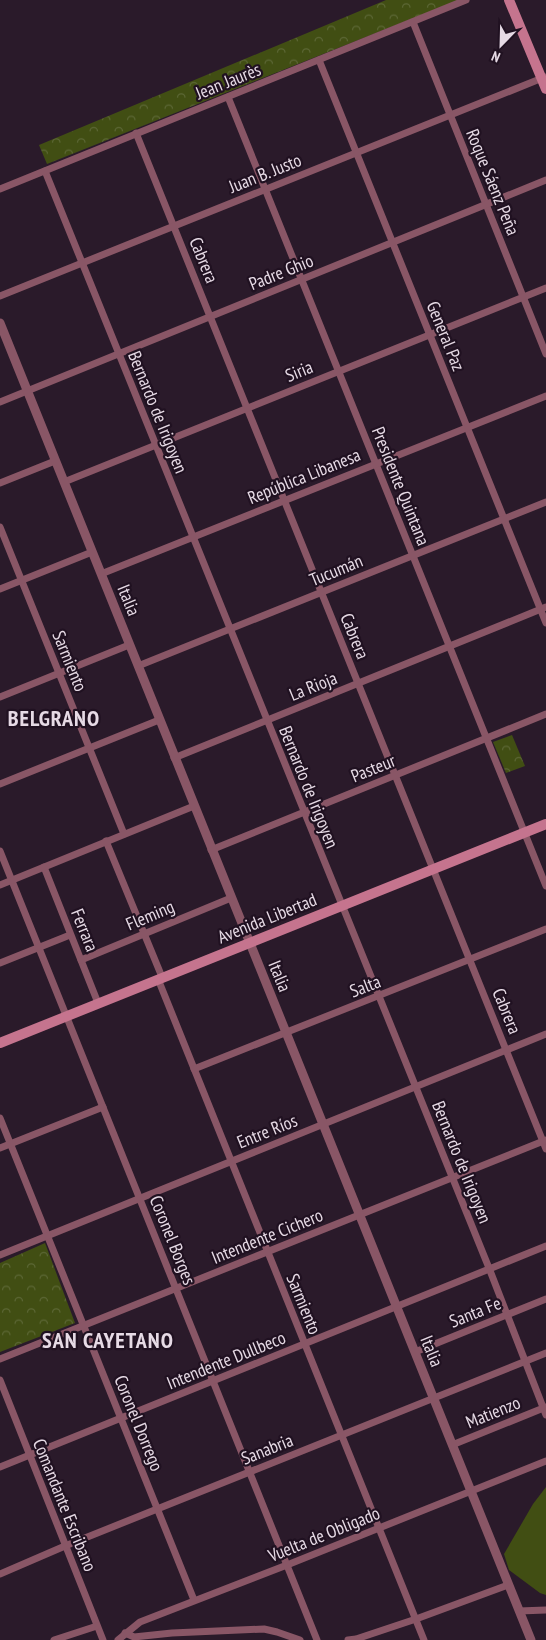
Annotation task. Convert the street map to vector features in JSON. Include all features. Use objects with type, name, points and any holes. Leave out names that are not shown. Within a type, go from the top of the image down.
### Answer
[{"type":"main road","points":[[509,0],[544,77],[546,89]]},
{"type":"main road","name":"Avenida Libertad","points":[[0,1043],[546,824]]},
{"type":"street","name":"Jean Jaurès","points":[[0,189],[466,0]]},
{"type":"street","name":"Roque Sáenz Peña","points":[[412,22],[546,354]]},
{"type":"street","name":"General Paz","points":[[318,60],[504,519],[543,608],[546,623]]},
{"type":"street","name":"Juan B. Justo","points":[[0,296],[544,77]]},
{"type":"street","name":"Presidente Quintana","points":[[228,96],[546,886]]},
{"type":"street","name":"Cabrera","points":[[136,133],[546,1149]]},
{"type":"street","name":"Bernardo de Irigoyen","points":[[44,171],[545,1410]]},
{"type":"street","name":"Padre Ghio","points":[[0,402],[546,180]]},
{"type":"street","name":"Siria","points":[[64,482],[546,288]]},
{"type":"street","name":"Italia","points":[[0,323],[518,1612],[531,1640]]},
{"type":"street","name":"República Libanesa","points":[[100,574],[546,396]]},
{"type":"street","points":[[0,483],[55,461]]},
{"type":"street","name":"Tucumán","points":[[138,666],[546,502]]},
{"type":"street","name":"Sarmiento","points":[[0,527],[124,834]]},
{"type":"street","points":[[0,589],[92,552]]},
{"type":"street","name":"La Rioja","points":[[174,758],[543,608]]},
{"type":"street","points":[[0,697],[129,645]]},
{"type":"street","name":"Pasteur","points":[[211,850],[546,714]]},
{"type":"street","points":[[0,784],[159,720]]},
{"type":"street","points":[[0,884],[194,806]]},
{"type":"street","name":"Sarmiento","points":[[106,842],[144,934],[231,1162],[424,1640]]},
{"type":"street","name":"Coronel Borges","points":[[0,851],[317,1640]]},
{"type":"street","name":"Ferrara","points":[[44,867],[98,1003]]},
{"type":"street","name":"Fleming","points":[[81,960],[231,898]]},
{"type":"street","name":"Salta","points":[[194,1069],[546,929]]},
{"type":"street","points":[[0,963],[70,934]]},
{"type":"street","name":"Entre Ríos","points":[[0,1255],[546,1034]]},
{"type":"street","points":[[0,1148],[103,1107]]},
{"type":"street","name":"Coronel Dorrego","points":[[0,1118],[194,1600]]},
{"type":"street","name":"Intendente Cichero","points":[[0,1359],[544,1141]]},
{"type":"street","name":"Intendente Dullbeco","points":[[0,1467],[546,1246]]},
{"type":"street","name":"Santa Fe","points":[[415,1352],[546,1299]]},
{"type":"street","name":"Sanabria","points":[[0,1574],[65,1546],[546,1353]]},
{"type":"street","name":"Comandante Escribano","points":[[0,1380],[103,1640]]},
{"type":"street","name":"Matienzo","points":[[452,1445],[545,1410]]},
{"type":"street","name":"Vuelta de Obligado","points":[[118,1640],[140,1622],[546,1461]]},
{"type":"street","points":[[348,1640],[416,1619],[508,1585]]},
{"type":"street","points":[[518,1612],[546,1610]]},
{"type":"street","points":[[54,1640],[97,1626]]},
{"type":"street","points":[[125,1633],[134,1637],[172,1633],[264,1630],[277,1632],[300,1640]]},
{"type":"green space","points":[[386,0],[459,0],[47,164],[39,145]]},
{"type":"green space","points":[[512,735],[525,766],[506,773],[493,742]]},
{"type":"green space","points":[[45,1243],[75,1323],[0,1352],[0,1263]]},
{"type":"green space","points":[[546,1487],[546,1595],[540,1593],[509,1570],[504,1554],[533,1504]]},
{"type":"district","name":"BELGRANO","points":[[54,718]]},
{"type":"district","name":"SAN CAYETANO","points":[[108,1340]]}]
